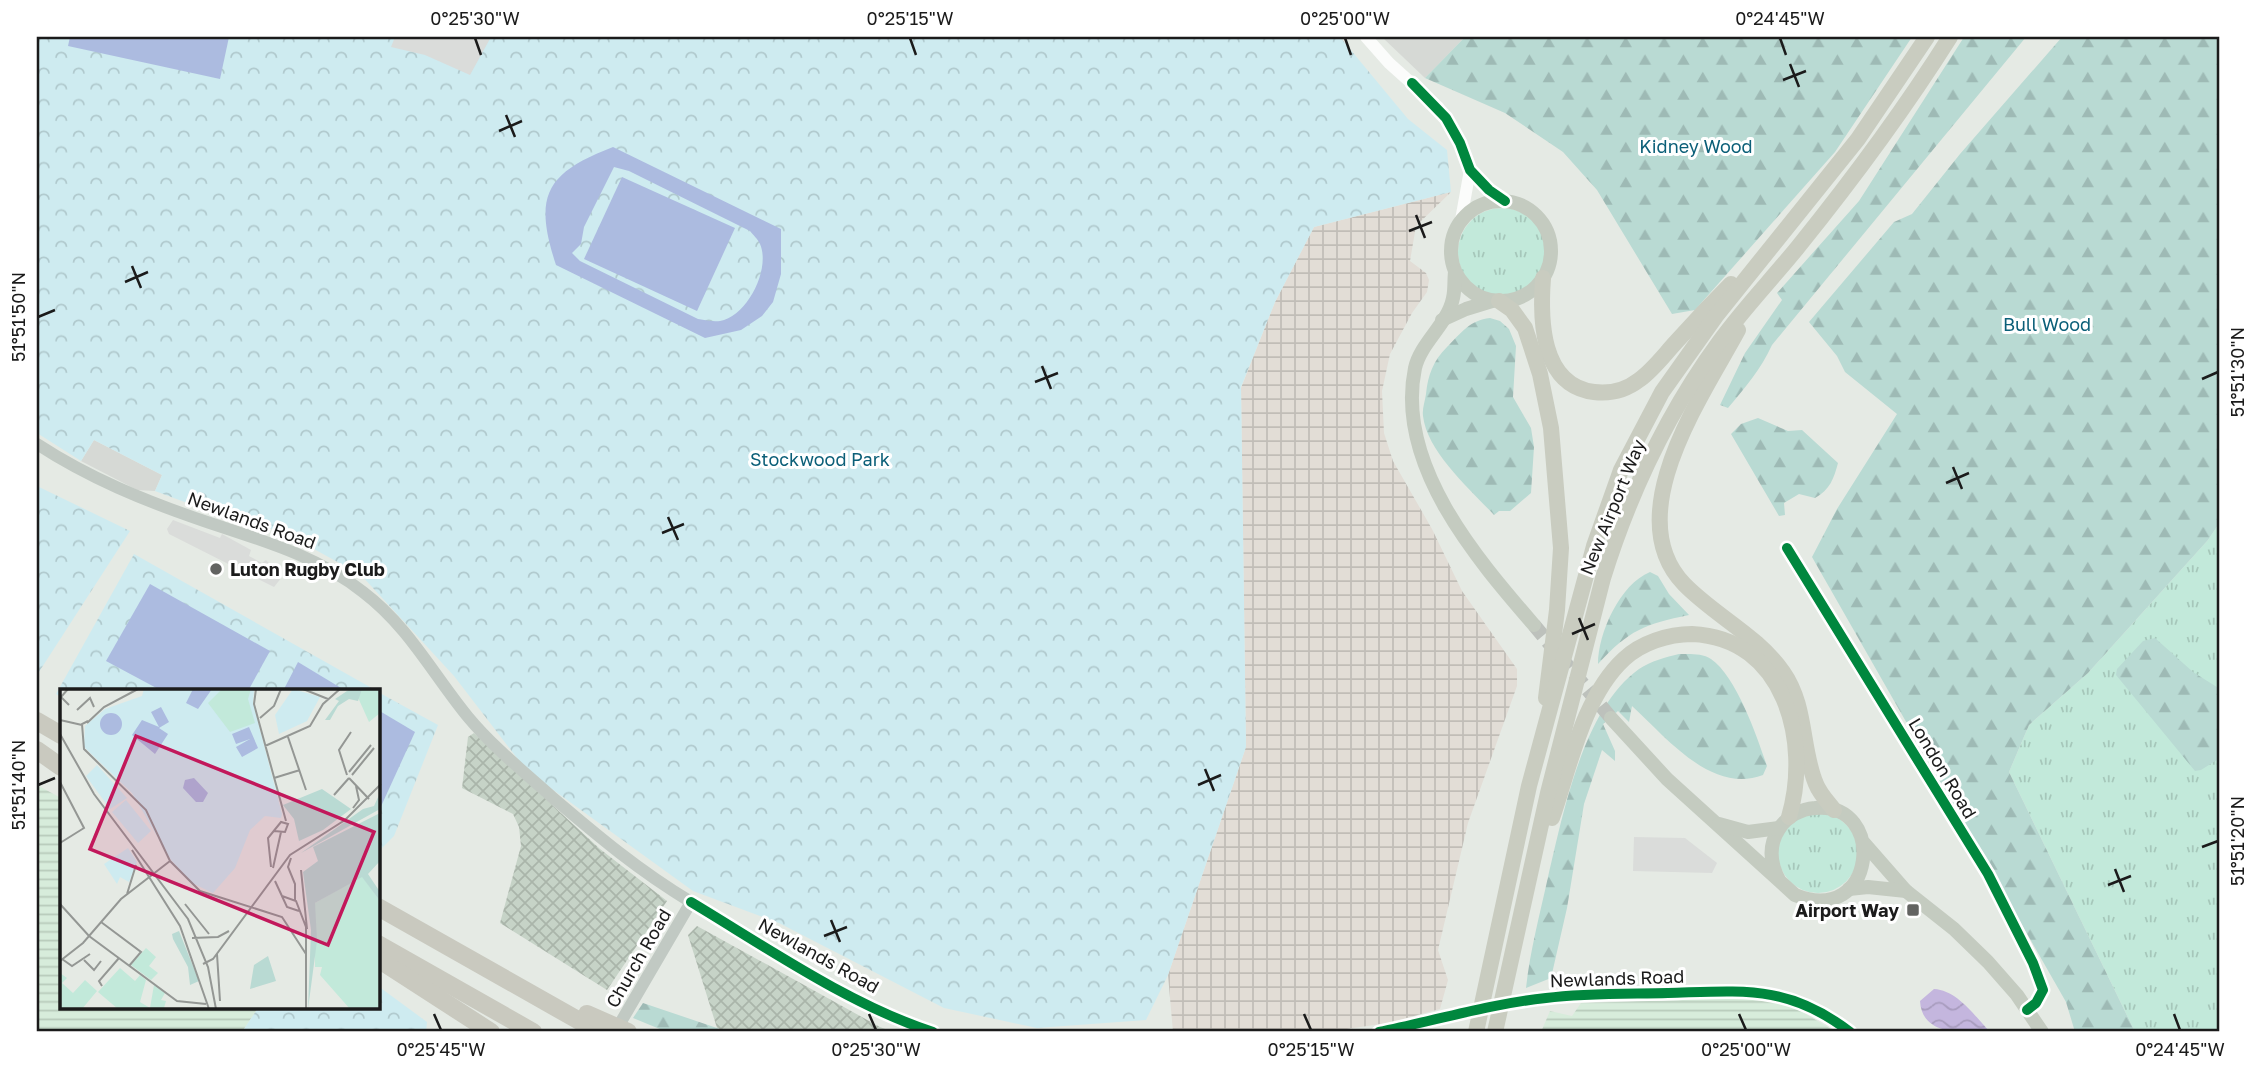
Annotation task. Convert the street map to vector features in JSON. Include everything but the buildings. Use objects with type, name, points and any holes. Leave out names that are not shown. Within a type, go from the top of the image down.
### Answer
[{"type":"highway","name":"New Airport Way","points":[[1476,1032],[1513,855],[1542,739],[1594,546],[1621,470],[1662,392],[1692,349],[1858,139],[1927,37]]},
{"type":"highway","name":"New Airport Way","points":[[1495,1030],[1552,780],[1612,551],[1646,466],[1718,343],[1875,147],[1950,37]]},
{"type":"highway","points":[[1543,278],[1542,324],[1545,342],[1556,367],[1572,384],[1586,391],[1615,392],[1639,380],[1650,370],[1787,228]]},
{"type":"highway","points":[[1758,294],[1684,430],[1667,474],[1659,527],[1662,547],[1681,581],[1713,610],[1755,641],[1786,675],[1804,725],[1813,775],[1822,795],[1834,810]]},
{"type":"highway","points":[[1496,301],[1512,310],[1525,328],[1540,374],[1551,428],[1561,548],[1542,739]]},
{"type":"highway","points":[[1529,883],[1591,706],[1604,681],[1625,658],[1644,644],[1663,638],[1684,634],[1723,640],[1744,649],[1761,663],[1773,678],[1791,721],[1796,750],[1797,786],[1784,823]]},
{"type":"highway","points":[[37,721],[60,734]]},
{"type":"highway","points":[[38,751],[60,765]]},
{"type":"highway","points":[[380,908],[418,929],[489,961],[594,1025],[628,1032]]},
{"type":"highway","points":[[380,945],[533,1032]]},
{"type":"highway","points":[[380,961],[491,1032]]},
{"type":"main road","points":[[1443,320],[1466,309],[1524,295],[1543,278],[1551,250],[1542,223],[1532,212],[1505,201],[1474,209],[1461,220],[1451,245],[1455,272],[1453,300],[1416,364],[1412,399],[1423,455],[1463,538],[1534,625]]},
{"type":"main road","points":[[1455,272],[1470,290],[1496,301]]},
{"type":"main road","name":"Newlands Road","points":[[37,444],[93,478],[156,504],[297,553],[362,590],[395,619],[413,640],[467,716],[499,751],[617,853],[691,902]]},
{"type":"main road","points":[[1611,718],[1667,779],[1786,889],[1806,900],[1829,900],[1849,889],[1868,887],[1906,891]]},
{"type":"main road","points":[[1718,824],[1748,832],[1784,823],[1803,810],[1819,807],[1834,810],[1853,823],[1864,843],[1906,891],[1972,945],[2017,995],[2042,1032]]},
{"type":"main road","points":[[1779,880],[1774,870],[1771,848],[1784,823]]},
{"type":"main road","points":[[1849,889],[1863,868],[1864,843]]},
{"type":"main road","name":"Church Road","points":[[615,1032],[691,902]]},
{"type":"street","points":[[1366,37],[1389,63],[1438,107],[1454,129],[1470,170],[1489,190],[1505,201]]},
{"type":"street","points":[[1461,220],[1470,170]]},
{"type":"street","name":"London Road","points":[[1787,548],[1988,874],[2033,963],[2043,990],[2036,1003],[2027,1010]]},
{"type":"street","name":"Newlands Road","points":[[691,902],[817,977],[895,1017],[933,1032]]},
{"type":"street","name":"Newlands Road","points":[[1379,1032],[1545,998],[1702,992],[1753,993],[1784,997],[1806,1004],[1829,1016],[1850,1032]]},
{"type":"shaded area","points":[[70,37],[229,37],[220,79],[68,46]]},
{"type":"shaded area","points":[[395,37],[491,37],[470,75],[425,55],[391,47]]},
{"type":"shaded area","points":[[1382,37],[1465,37],[1425,78]]},
{"type":"shaded area","points":[[613,147],[781,229],[781,274],[773,302],[762,316],[741,330],[705,338],[556,265],[549,241],[546,204],[559,177],[590,157]],"holes":[[[614,167],[629,171],[750,231],[758,240],[763,254],[759,278],[747,301],[730,317],[720,321],[698,319],[580,261],[572,253],[581,244],[584,227]]]},
{"type":"shaded area","points":[[622,177],[735,228],[697,311],[584,259]]},
{"type":"shaded area","points":[[1451,192],[1416,226],[1410,261],[1426,273],[1429,280],[1427,292],[1412,313],[1390,354],[1382,391],[1384,433],[1393,461],[1432,529],[1462,591],[1517,669],[1517,686],[1468,823],[1438,950],[1448,980],[1440,1009],[1388,1023],[1326,1032],[1173,1032],[1168,975],[1246,747],[1241,388],[1275,302],[1314,227]]},
{"type":"shaded area","points":[[94,440],[162,475],[155,491],[137,490],[81,461]]},
{"type":"shaded area","points":[[173,520],[220,538],[222,534],[251,550],[249,556],[262,563],[266,560],[282,577],[274,587],[169,534],[167,529]]},
{"type":"shaded area","points":[[150,584],[270,651],[249,689],[158,689],[106,661]]},
{"type":"shaded area","points":[[298,662],[343,689],[284,689]]},
{"type":"shaded area","points":[[380,711],[415,732],[380,809]]},
{"type":"shaded area","points":[[474,733],[600,849],[667,901],[607,990],[500,923],[521,846],[519,827],[513,814],[462,788],[468,737]]},
{"type":"shaded area","points":[[1634,837],[1685,838],[1717,863],[1712,873],[1633,871]]},
{"type":"shaded area","points":[[697,926],[893,1032],[726,1032],[717,1028],[688,935]]},
{"type":"green space","name":"Stockwood Park","points":[[37,37],[1340,37],[1408,119],[1447,150],[1451,192],[1314,227],[1275,302],[1241,387],[1246,747],[1168,975],[1146,1020],[1037,1028],[944,1008],[779,923],[693,891],[527,771],[454,676],[361,575],[285,533],[155,491],[162,475],[94,440],[81,461],[37,433]]},
{"type":"green space","name":"Kidney Wood","points":[[1465,37],[1912,37],[1835,152],[1695,310],[1672,314],[1597,190],[1563,152],[1505,113],[1425,78]]},
{"type":"green space","points":[[1964,37],[2026,37],[1772,345],[1758,370],[1734,401],[1728,408],[1720,405],[1745,353],[1782,300],[1777,293],[1859,201]]},
{"type":"green space","name":"Bull Wood","points":[[2062,37],[2220,37],[2220,522],[2208,540],[2088,673],[2029,725],[2009,772],[2135,1032],[2075,1032],[2066,1002],[1812,557],[1837,509],[1897,414],[1845,372],[1837,356],[1809,322],[1894,222],[1912,214],[1960,154]]},
{"type":"green space","points":[[1493,208],[1511,208],[1527,215],[1539,227],[1546,243],[1546,261],[1539,277],[1527,289],[1511,296],[1493,296],[1477,289],[1465,277],[1458,261],[1458,243],[1465,227],[1477,215]]},
{"type":"green space","points":[[1490,318],[1500,321],[1509,329],[1516,346],[1513,397],[1531,428],[1534,447],[1531,493],[1510,511],[1499,511],[1494,515],[1441,457],[1426,430],[1423,413],[1430,374],[1438,358],[1466,328],[1477,321]]},
{"type":"green space","points":[[1758,418],[1788,431],[1802,430],[1838,463],[1833,479],[1824,491],[1815,498],[1799,494],[1784,503],[1785,515],[1779,516],[1731,434],[1741,424]]},
{"type":"green space","points":[[37,486],[130,531],[37,675]]},
{"type":"green space","points":[[2220,522],[2220,1032],[2135,1032],[2009,772],[2029,725],[2088,673],[2208,540]]},
{"type":"green space","points":[[134,554],[373,689],[60,689],[60,696],[56,694]]},
{"type":"green space","points":[[1650,572],[1658,576],[1669,594],[1689,615],[1639,630],[1619,643],[1598,664],[1602,638],[1620,598],[1639,578]]},
{"type":"green space","points":[[2155,638],[2193,672],[2220,689],[2220,758],[2201,770],[2195,771],[2116,675],[2117,669],[2143,641]]},
{"type":"green space","points":[[1679,654],[1696,654],[1711,659],[1729,679],[1745,708],[1763,754],[1767,766],[1763,775],[1744,779],[1726,777],[1708,770],[1675,747],[1632,706],[1629,722],[1618,711],[1603,724],[1615,751],[1615,761],[1602,750],[1584,804],[1567,908],[1551,978],[1526,988],[1561,824],[1578,764],[1590,736],[1603,710],[1620,687],[1639,669]]},
{"type":"green space","points":[[380,693],[438,725],[394,836],[380,850]]},
{"type":"green space","points":[[37,785],[60,797],[60,1010],[257,1010],[242,1032],[37,1032]]},
{"type":"green space","points":[[1818,813],[1833,816],[1846,825],[1855,838],[1858,853],[1855,868],[1846,881],[1833,890],[1818,893],[1803,890],[1790,881],[1781,868],[1778,853],[1781,838],[1790,825],[1803,816]]},
{"type":"green space","points":[[380,987],[427,1022],[426,1032],[242,1032],[257,1010],[380,1010]]},
{"type":"green space","points":[[1751,998],[1787,1003],[1836,1032],[1541,1032],[1550,1011],[1572,1016],[1581,1003]]},
{"type":"green space","points":[[643,1003],[726,1032],[667,1032],[633,1018]]},
{"type":"water","points":[[1934,989],[1942,990],[1958,999],[1990,1032],[1957,1032],[1936,1027],[1928,1021],[1920,1001]]},
{"type":"tunnel","points":[[1534,625],[1611,718]]},
{"type":"cycle path","points":[[1412,83],[1446,118],[1460,143],[1470,170],[1489,190],[1505,201]]},
{"type":"cycle path","points":[[1787,548],[1988,874],[2033,963],[2043,990],[2036,1003],[2027,1010]]},
{"type":"cycle path","points":[[691,902],[840,991],[902,1021],[933,1032]]},
{"type":"cycle path","points":[[1379,1032],[1483,1008],[1546,998],[1591,994],[1719,992],[1785,998],[1806,1005],[1850,1032]]},
{"type":"place","name":"Luton Rugby Club","points":[[216,569]]},
{"type":"place","name":"Airport Way","points":[[1913,910]]}]
